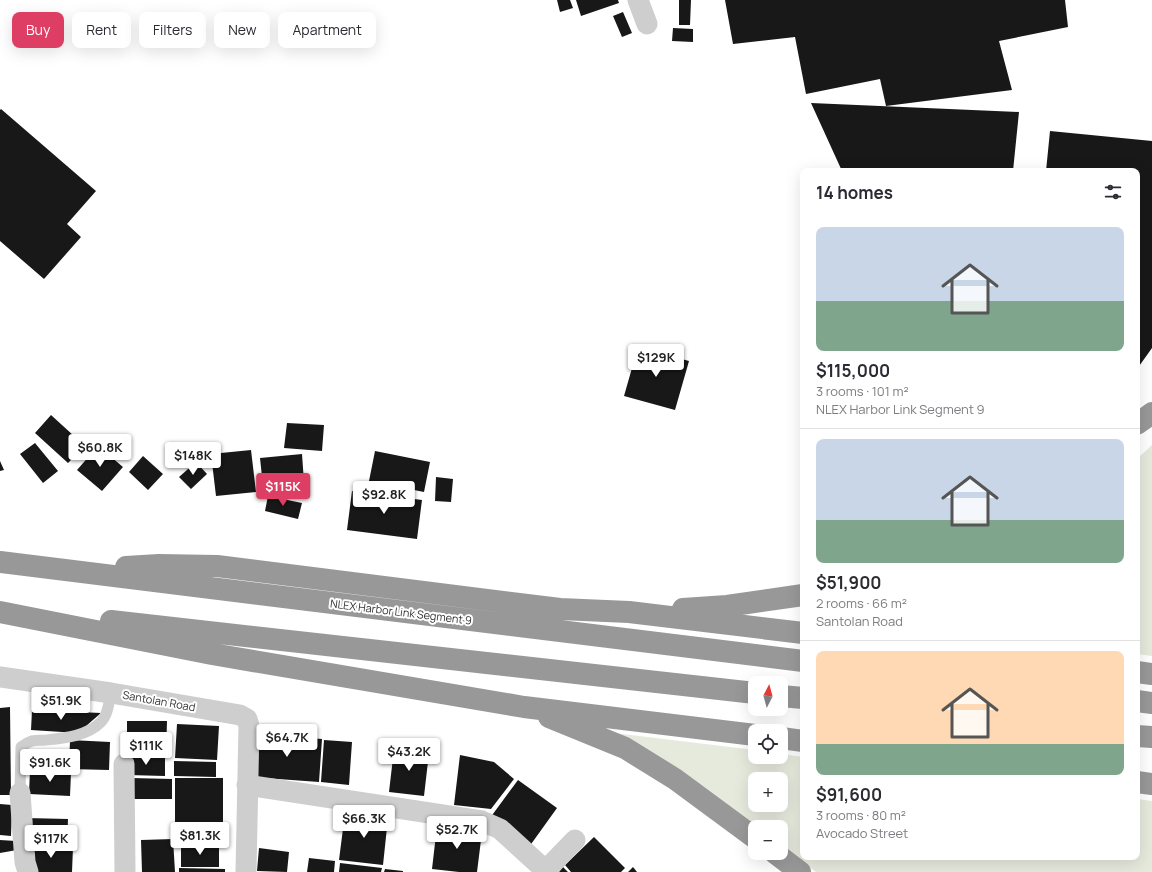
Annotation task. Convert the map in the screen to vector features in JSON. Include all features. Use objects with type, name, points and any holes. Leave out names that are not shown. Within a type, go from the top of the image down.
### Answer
[{"type":"highway","points":[[1140,422],[1152,413]]},
{"type":"highway","name":"NLEX Harbor Link Segment 9","points":[[0,562],[800,661]]},
{"type":"highway","points":[[63,569],[159,565],[216,566],[560,609],[629,612],[800,633]]},
{"type":"highway","points":[[629,612],[727,606],[800,595]]},
{"type":"highway","points":[[0,608],[748,692]]},
{"type":"highway","points":[[0,612],[212,654],[524,707],[748,734]]},
{"type":"highway","points":[[1140,672],[1152,674]]},
{"type":"highway","points":[[788,697],[800,698]]},
{"type":"highway","points":[[1140,702],[1152,703]]},
{"type":"highway","points":[[524,707],[625,748],[675,779],[748,833]]},
{"type":"highway","points":[[1140,736],[1152,738]]},
{"type":"highway","points":[[788,739],[800,741]]},
{"type":"highway","points":[[1140,782],[1152,784]]},
{"type":"highway","points":[[784,860],[800,872]]},
{"type":"street","points":[[638,0],[647,24]]},
{"type":"street","name":"Santolan Road","points":[[0,677],[111,693],[240,715],[247,719],[249,726],[247,785]]},
{"type":"street","points":[[124,764],[125,872]]},
{"type":"street","points":[[246,872],[247,785],[482,821],[500,829],[545,871],[575,840]]},
{"type":"street","points":[[20,793],[25,862],[28,872]]},
{"type":"lane","points":[[20,793],[21,747],[30,741],[82,734],[102,721],[108,709],[111,693]]},
{"type":"shaded area","points":[[1152,445],[1152,656],[1140,654],[1140,456]]},
{"type":"shaded area","points":[[614,733],[748,749],[748,764],[788,764],[788,755],[800,757],[800,860],[788,850],[788,820],[748,821]]},
{"type":"shaded area","points":[[1140,799],[1152,801],[1152,872],[816,872],[800,860],[1140,860]]},
{"type":"building","points":[[557,0],[570,0],[573,8],[560,12]]},
{"type":"building","points":[[576,0],[618,0],[619,3],[581,16]]},
{"type":"building","points":[[679,0],[691,0],[690,25],[679,25]]},
{"type":"building","points":[[725,0],[1065,0],[1068,27],[999,41],[1012,90],[886,106],[880,79],[806,94],[795,37],[733,44]]},
{"type":"building","points":[[623,12],[632,33],[622,37],[613,16]]},
{"type":"building","points":[[673,28],[693,29],[693,42],[672,41]]},
{"type":"building","points":[[811,103],[1019,112],[1013,168],[841,168]]},
{"type":"building","points":[[1,109],[96,191],[67,224],[81,237],[44,279],[0,241]]},
{"type":"building","points":[[1050,131],[1152,141],[1152,348],[1140,365],[1140,168],[1046,168]]},
{"type":"building","points":[[638,347],[689,361],[675,410],[624,396]]},
{"type":"building","points":[[51,415],[85,446],[68,463],[35,433]]},
{"type":"building","points":[[287,423],[324,425],[322,451],[284,448]]},
{"type":"building","points":[[35,443],[58,471],[43,483],[20,454]]},
{"type":"building","points":[[98,446],[123,467],[102,491],[77,470]]},
{"type":"building","points":[[251,450],[256,492],[216,496],[211,454]]},
{"type":"building","points":[[375,451],[430,462],[424,492],[369,481]]},
{"type":"building","points":[[302,454],[304,482],[263,486],[260,458]]},
{"type":"building","points":[[143,456],[163,474],[148,490],[129,472]]},
{"type":"building","points":[[0,461],[4,470],[0,471]]},
{"type":"building","points":[[196,462],[207,474],[191,489],[179,477]]},
{"type":"building","points":[[436,477],[453,479],[451,502],[435,501]]},
{"type":"building","points":[[352,491],[422,500],[417,539],[347,530]]},
{"type":"building","points":[[268,496],[302,503],[298,519],[265,511]]},
{"type":"building","points":[[10,707],[11,795],[0,795],[0,708]]},
{"type":"building","points":[[32,710],[101,713],[78,733],[31,730]]},
{"type":"building","points":[[127,721],[167,721],[166,756],[127,755]]},
{"type":"building","points":[[177,724],[219,726],[217,760],[175,758]]},
{"type":"building","points":[[256,734],[322,739],[319,782],[252,777]]},
{"type":"building","points":[[70,740],[110,742],[109,770],[69,769]]},
{"type":"building","points":[[324,740],[352,742],[349,785],[321,782]]},
{"type":"building","points":[[394,749],[429,753],[424,796],[389,792]]},
{"type":"building","points":[[460,755],[494,762],[514,779],[491,809],[454,805]]},
{"type":"building","points":[[128,756],[165,757],[165,776],[128,775]]},
{"type":"building","points":[[174,761],[216,762],[216,777],[174,776]]},
{"type":"building","points":[[30,770],[71,773],[70,796],[29,794]]},
{"type":"building","points":[[131,778],[172,779],[172,799],[131,799]]},
{"type":"building","points":[[175,778],[223,778],[223,824],[175,824]]},
{"type":"building","points":[[518,780],[557,808],[529,847],[490,818]]},
{"type":"building","points":[[0,804],[12,805],[11,836],[0,835]]},
{"type":"building","points":[[345,813],[388,818],[383,865],[339,860]]},
{"type":"building","points":[[26,818],[68,819],[67,845],[25,844]]},
{"type":"building","points":[[176,825],[221,825],[221,844],[176,844]]},
{"type":"building","points":[[437,826],[482,832],[477,872],[432,869]]},
{"type":"building","points":[[594,837],[625,868],[621,872],[571,872],[565,865]]},
{"type":"building","points":[[173,839],[175,872],[142,872],[141,840]]},
{"type":"building","points":[[0,840],[16,841],[17,850],[0,853]]},
{"type":"building","points":[[181,845],[219,845],[219,867],[181,867]]},
{"type":"building","points":[[31,846],[73,847],[72,872],[30,872]]},
{"type":"building","points":[[259,848],[289,852],[287,872],[257,871]]},
{"type":"building","points":[[309,858],[335,861],[334,872],[307,872]]},
{"type":"building","points":[[340,863],[382,868],[381,872],[339,872]]},
{"type":"building","points":[[563,867],[568,872],[559,872]]},
{"type":"building","points":[[633,867],[637,872],[628,872]]},
{"type":"building","points":[[179,868],[225,869],[225,872],[179,872]]},
{"type":"building","points":[[385,869],[403,871],[403,872],[384,872]]}]
